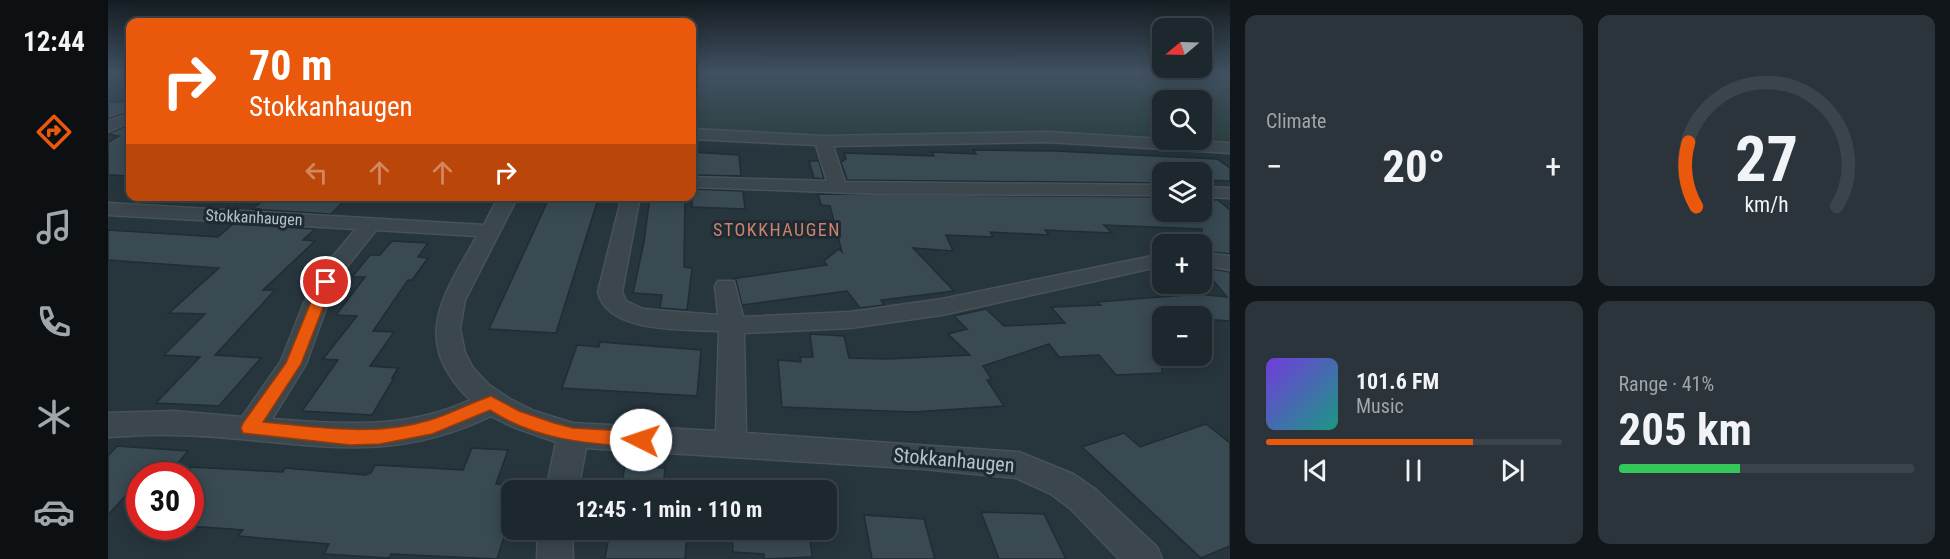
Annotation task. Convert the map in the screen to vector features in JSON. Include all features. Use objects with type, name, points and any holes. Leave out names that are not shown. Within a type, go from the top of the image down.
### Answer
[{"type":"street","points":[[108,127],[126,119]]},
{"type":"street","points":[[696,134],[823,141],[1024,136],[1230,148]]},
{"type":"street","points":[[823,141],[838,187]]},
{"type":"street","points":[[696,182],[936,190],[1083,186],[1152,189]]},
{"type":"street","points":[[1212,192],[1230,193]]},
{"type":"street","points":[[137,211],[151,201]]},
{"type":"street","name":"Stokkanhaugen","points":[[506,201],[453,300],[447,318],[447,341],[454,363],[470,384],[491,403],[532,425],[573,435],[923,456],[1019,465],[1062,484],[1083,499],[1144,559]]},
{"type":"street","points":[[630,201],[610,284],[611,299],[614,304],[630,315],[643,317],[732,325],[824,322],[934,308],[1152,262]]},
{"type":"street","name":"Stokkanhaugen","points":[[108,209],[490,231]]},
{"type":"street","points":[[250,428],[293,364],[316,303],[335,267],[371,224]]},
{"type":"street","points":[[1212,260],[1230,263]]},
{"type":"street","points":[[726,286],[732,325],[731,446]]},
{"type":"street","points":[[108,425],[147,422],[350,437],[380,437],[432,427],[491,403]]},
{"type":"street","points":[[564,480],[573,435]]},
{"type":"street","points":[[555,540],[555,559]]},
{"type":"green space","points":[[696,99],[1152,99],[1152,136],[1074,132],[789,135],[696,129]]},
{"type":"green space","points":[[1212,99],[1230,99],[1230,141],[1212,140]]},
{"type":"building","points":[[108,102],[126,102],[126,113],[108,119]]},
{"type":"building","points":[[126,126],[126,176],[108,175],[108,142],[119,136],[108,134]]},
{"type":"building","points":[[973,150],[1056,151],[1217,159],[1230,168],[1230,181],[1212,180],[1212,162],[1152,162],[1152,183],[847,180],[841,162],[846,159],[844,153],[934,156],[932,152],[976,154]]},
{"type":"building","points":[[696,152],[739,155],[741,176],[696,175]]},
{"type":"building","points":[[809,161],[819,161],[824,179],[814,178]]},
{"type":"building","points":[[696,189],[743,191],[745,209],[692,207],[692,201],[696,201]]},
{"type":"building","points":[[818,194],[1152,197],[1152,222],[1212,222],[1212,200],[1218,200],[1230,210],[1230,254],[1212,252],[1212,234],[1202,234],[1202,229],[1104,225],[1112,233],[1045,230],[1049,235],[990,232],[993,237],[946,235],[953,251],[913,248],[954,291],[881,300],[884,305],[860,308],[847,291],[742,305],[736,280],[731,279],[827,265],[824,261],[839,249],[842,252],[830,206],[821,205]]},
{"type":"building","points":[[263,201],[344,201],[331,214],[252,209]]},
{"type":"building","points":[[548,201],[597,201],[556,333],[489,329]]},
{"type":"building","points":[[649,201],[685,201],[684,267],[692,268],[687,310],[660,308],[662,295],[633,293],[644,242]]},
{"type":"building","points":[[233,224],[315,229],[303,240],[315,241],[263,290],[275,290],[215,355],[261,358],[219,406],[156,403],[200,357],[164,355],[205,314],[169,313],[219,268],[108,260],[108,230],[218,237]]},
{"type":"building","points":[[392,241],[428,243],[418,257],[428,258],[412,280],[408,280],[373,331],[394,332],[370,366],[398,368],[392,378],[394,378],[372,415],[302,411],[338,360],[323,359],[357,316],[336,315],[365,277],[352,277],[370,255],[380,255]]},
{"type":"building","points":[[1212,269],[1230,272],[1230,321],[1212,320],[1212,306],[1152,306],[1152,366],[1162,366],[1162,373],[1116,375],[1099,355],[1059,357],[1049,344],[983,366],[992,380],[987,380],[1004,406],[913,412],[782,407],[778,360],[801,362],[800,357],[813,357],[810,334],[844,336],[849,358],[888,359],[970,355],[948,334],[967,329],[954,316],[986,309],[1004,326],[1065,323],[1051,307],[1101,305],[1097,302],[1198,294],[1227,297],[1212,279]]},
{"type":"building","points":[[600,342],[701,350],[697,396],[562,388],[577,345],[599,347]]},
{"type":"building","points":[[1206,424],[1230,443],[1230,546],[1201,558],[1082,447],[1124,433],[1140,447]]},
{"type":"building","points":[[117,446],[188,451],[179,462],[126,462],[126,495],[108,515],[108,456]]},
{"type":"building","points":[[472,448],[508,450],[496,484],[501,484],[501,540],[503,540],[497,559],[391,554],[389,558],[324,554],[329,544],[238,536],[243,530],[204,527],[204,468],[283,472],[285,468],[365,475],[371,473],[375,465],[463,470]]},
{"type":"building","points":[[625,465],[665,468],[664,480],[623,480]]},
{"type":"building","points":[[981,512],[1044,514],[1066,559],[999,559]]},
{"type":"building","points":[[864,515],[924,519],[935,559],[872,559]]},
{"type":"building","points":[[608,540],[686,540],[685,559],[605,559]]},
{"type":"building","points":[[732,540],[810,540],[812,557],[764,559],[764,554],[733,552]]},
{"type":"district","name":"STOKKHAUGEN","points":[[777,230]]},
{"type":"route","points":[[326,282],[293,364],[250,428],[350,437],[380,437],[432,427],[491,403],[532,425],[573,435],[641,440]]}]
